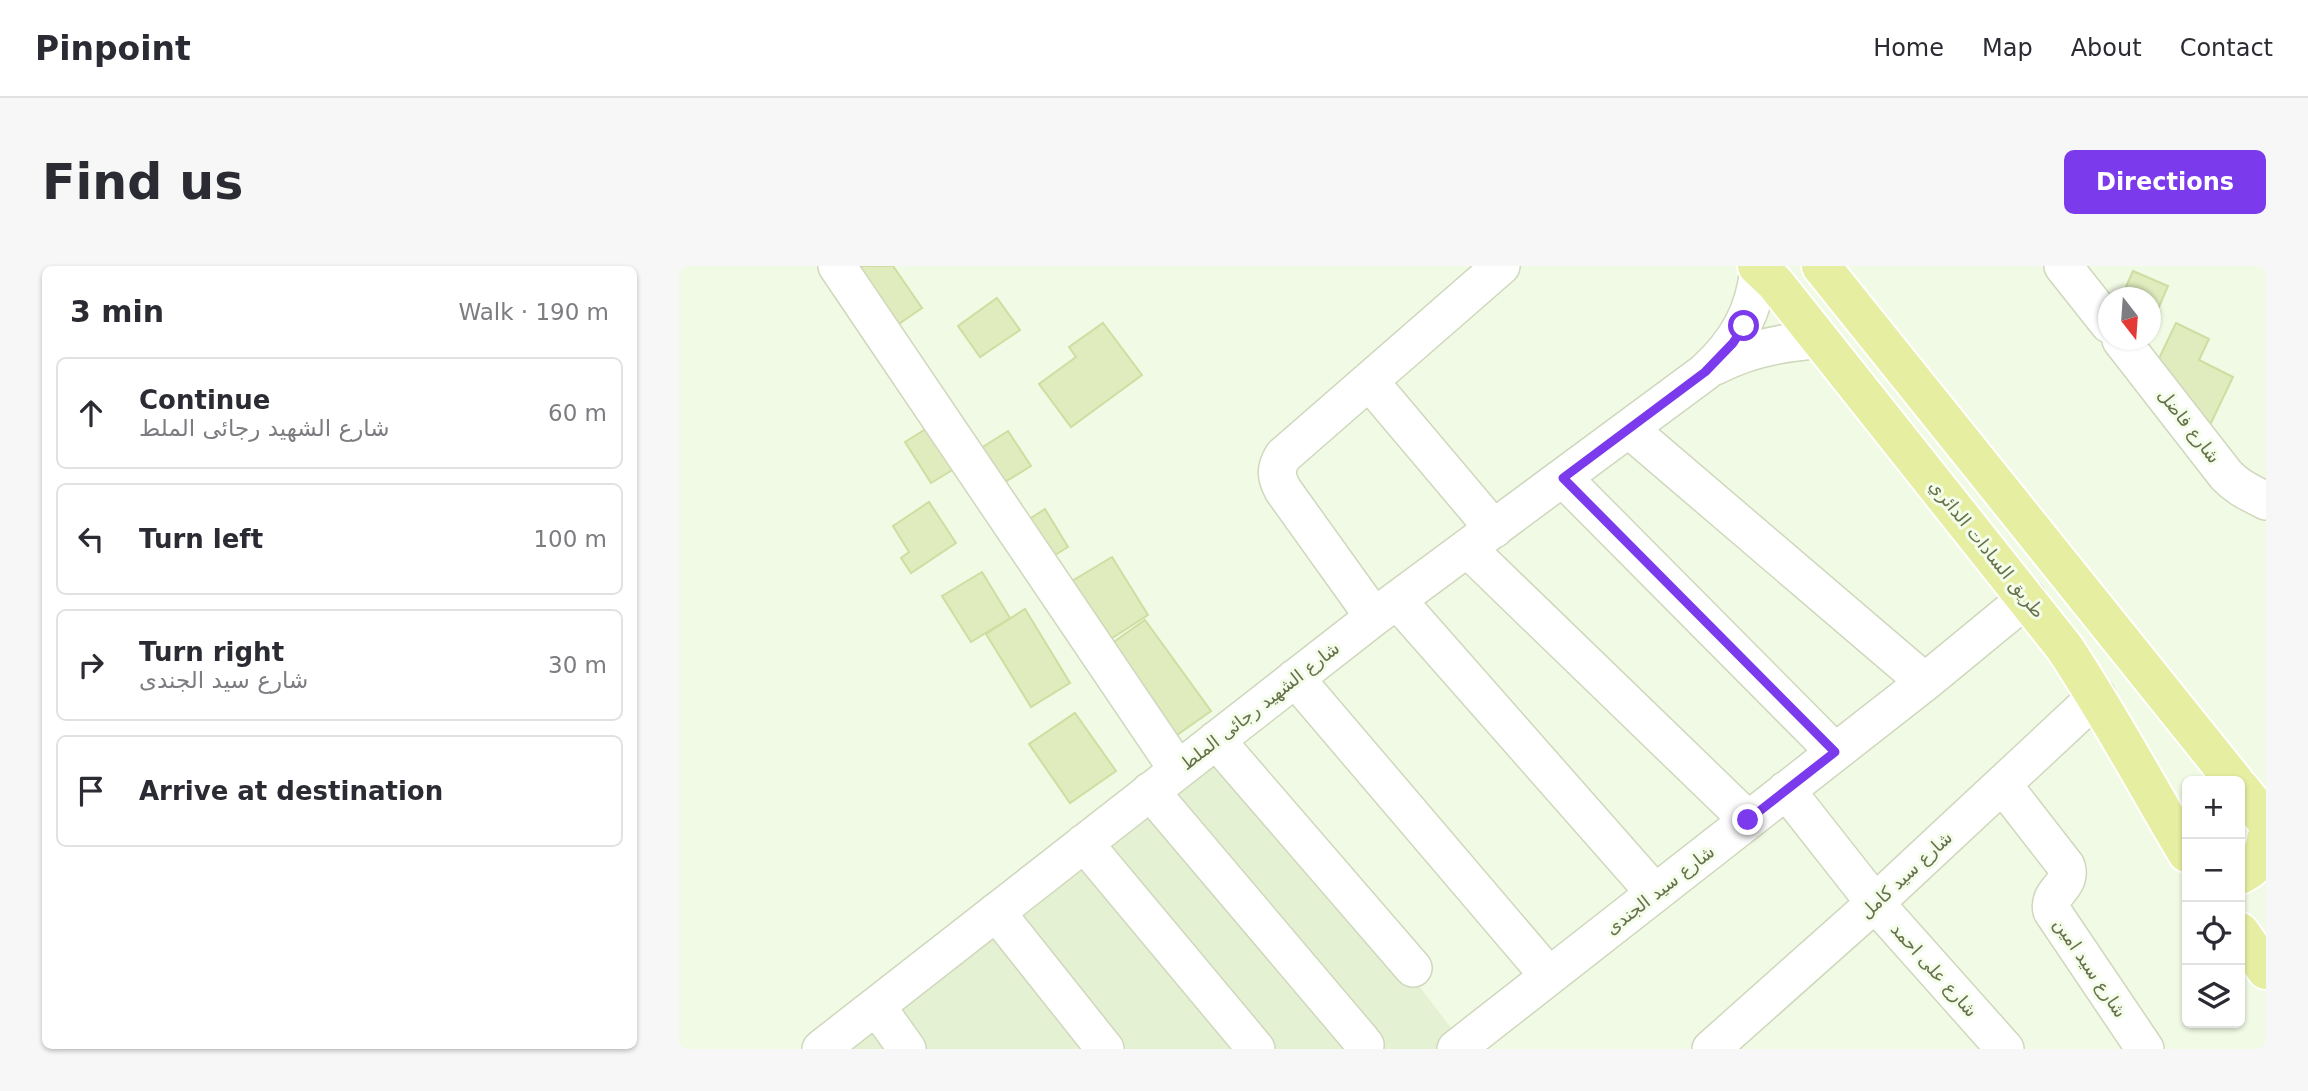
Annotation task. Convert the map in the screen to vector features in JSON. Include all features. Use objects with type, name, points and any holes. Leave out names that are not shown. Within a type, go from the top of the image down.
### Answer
[{"type":"highway","points":[[1821,266],[2230,776]]},
{"type":"highway","name":"طريق السادات الدائري","points":[[1758,267],[1775,283],[2064,647],[2097,696],[2134,766],[2182,845]]},
{"type":"highway","points":[[2245,872],[2260,858],[2260,819]]},
{"type":"highway","points":[[2245,939],[2266,970]]},
{"type":"street","points":[[837,266],[1164,780],[1365,1045],[1364,1049]]},
{"type":"street","points":[[1501,266],[1283,456],[1277,466],[1276,478],[1386,609],[1655,893]]},
{"type":"street","points":[[2063,266],[2098,310]]},
{"type":"street","name":"شارع الشهيد رجائى الملط","points":[[823,1048],[1295,678],[1705,372],[1733,343],[1744,326],[1758,288],[1758,267]]},
{"type":"street","name":"شارع الشهيد رجائى الملط","points":[[1705,372],[1748,352],[1794,341],[1818,340]]},
{"type":"street","name":"شارع فاضل","points":[[2129,350],[2226,475],[2243,490],[2266,501]]},
{"type":"street","points":[[1369,381],[1481,539],[1748,820]]},
{"type":"street","points":[[1629,429],[1924,682]]},
{"type":"street","points":[[1563,478],[1835,752]]},
{"type":"street","name":"شارع سيد الجندى","points":[[1456,1049],[2027,598]]},
{"type":"street","points":[[1295,678],[1549,976]]},
{"type":"street","name":"شارع سيد كامل","points":[[1711,1049],[1875,903],[2097,696]]},
{"type":"street","points":[[1216,740],[1413,968]]},
{"type":"street","name":"شارع سيد امين","points":[[2003,785],[2068,870],[2067,881],[2052,896],[2052,911],[2145,1049]]},
{"type":"street","name":"شارع على احمد","points":[[1786,790],[1875,903],[2005,1049]]},
{"type":"street","points":[[1084,843],[1256,1049]]},
{"type":"street","points":[[996,912],[1105,1049]]},
{"type":"street","points":[[877,1007],[907,1049]]},
{"type":"shaded area","points":[[1216,745],[1407,970],[1467,1049],[828,1049]]},
{"type":"building","points":[[853,266],[893,266],[922,308],[887,332]]},
{"type":"building","points":[[2133,271],[2168,286],[2161,302],[2161,287],[2126,287]]},
{"type":"building","points":[[997,298],[1020,330],[980,357],[958,326]]},
{"type":"building","points":[[1103,323],[1142,375],[1071,427],[1039,384],[1076,357],[1069,347]]},
{"type":"building","points":[[2176,323],[2209,339],[2199,360],[2233,377],[2211,423],[2181,409],[2152,373]]},
{"type":"building","points":[[937,422],[964,463],[931,483],[905,442]]},
{"type":"building","points":[[1008,431],[1031,466],[992,490],[970,455]]},
{"type":"building","points":[[929,502],[956,543],[911,573],[901,558],[909,552],[893,526]]},
{"type":"building","points":[[1045,509],[1068,547],[1029,571],[1006,534]]},
{"type":"building","points":[[1112,557],[1148,615],[1109,640],[1072,581]]},
{"type":"building","points":[[982,572],[1010,618],[971,642],[942,596]]},
{"type":"building","points":[[1025,609],[1070,683],[1031,707],[986,634]]},
{"type":"building","points":[[1145,620],[1211,711],[1174,737],[1108,646]]},
{"type":"building","points":[[1075,713],[1116,771],[1070,803],[1029,744]]},
{"type":"route","points":[[1744,326],[1733,343],[1705,372],[1563,478],[1835,752],[1748,820]]}]
